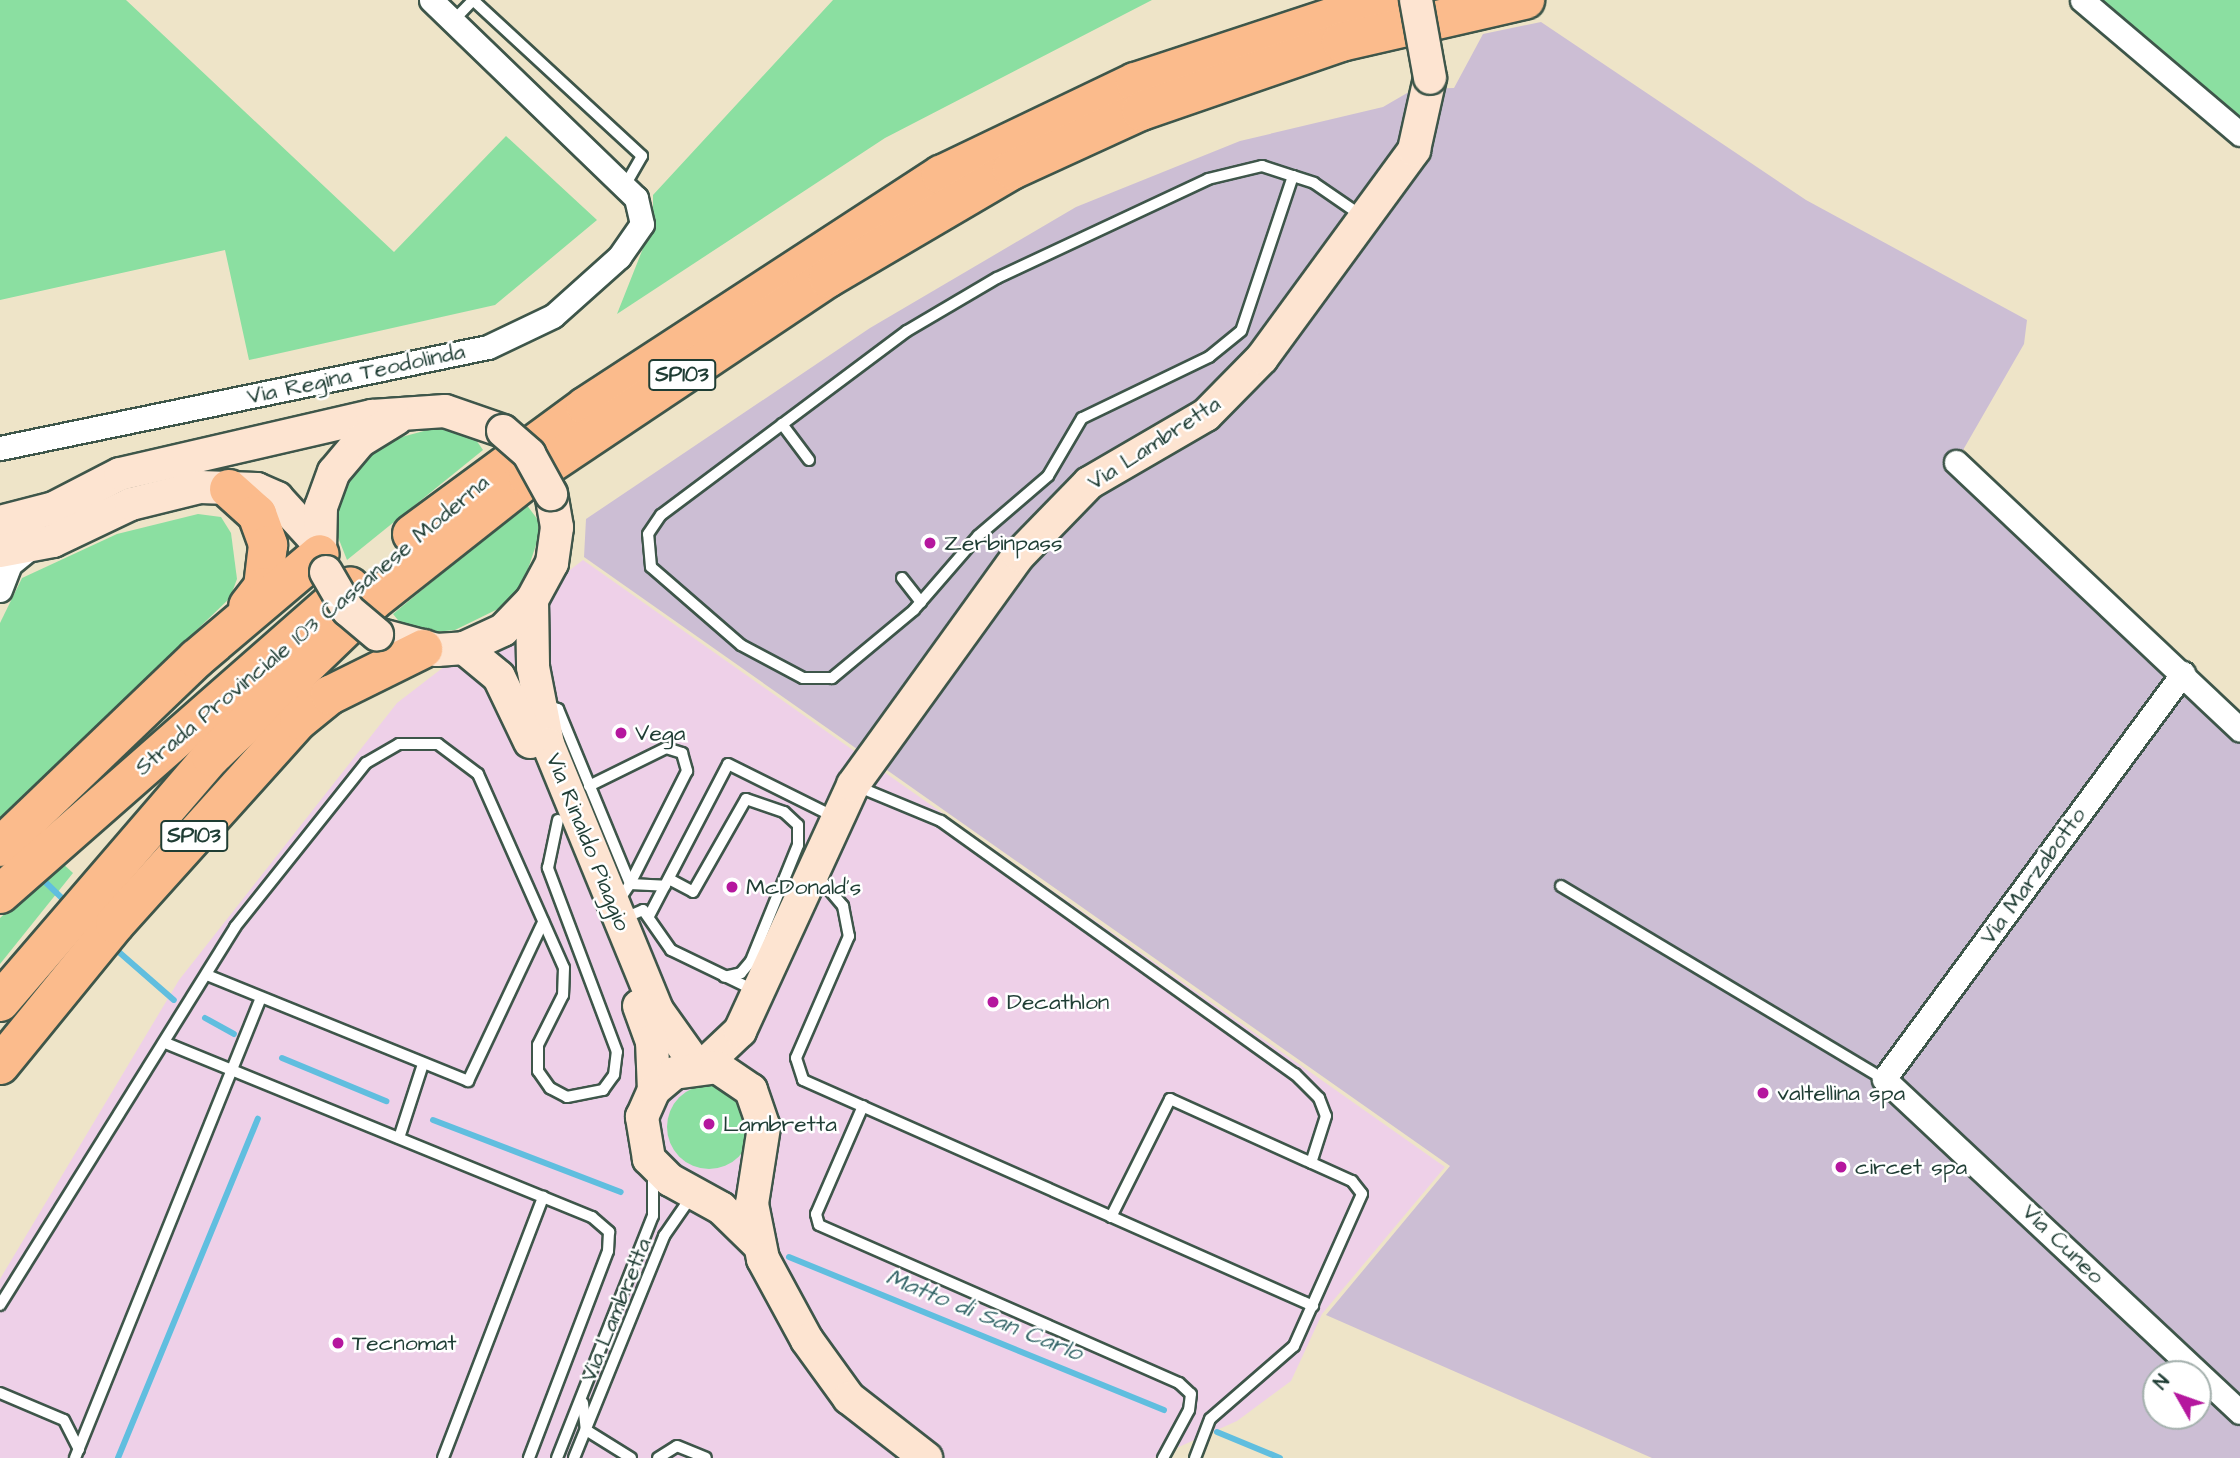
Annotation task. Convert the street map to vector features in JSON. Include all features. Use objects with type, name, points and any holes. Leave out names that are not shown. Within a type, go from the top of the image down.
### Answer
[{"type":"highway","name":"Strada Provinciale 103 Cassanese Moderna","points":[[0,894],[455,499],[849,231],[973,158],[1113,91],[1270,33],[1385,0]]},
{"type":"highway","name":"Strada Provinciale 103 Cassanese Moderna","points":[[0,1002],[211,757],[373,601],[529,478],[828,278],[980,186],[1140,111],[1341,41],[1525,0]]},
{"type":"highway","points":[[228,630],[263,587],[269,557],[262,522],[229,489]]},
{"type":"highway","points":[[0,847],[228,630],[322,557]]},
{"type":"highway","name":"SP103","points":[[0,1065],[116,924],[299,720],[330,695],[423,649]]},
{"type":"street","points":[[431,0],[630,192]]},
{"type":"street","name":"Via Lambretta","points":[[700,1066],[740,1031],[853,785],[878,758],[1044,525],[1090,483],[1192,425],[1234,391],[1361,215],[1414,150],[1430,78],[1416,0]]},
{"type":"street","points":[[2082,0],[2240,134]]},
{"type":"street","name":"Via Regina Teodolinda","points":[[0,448],[510,340],[560,310],[634,241],[643,217],[630,192]]},
{"type":"street","points":[[322,557],[321,507],[334,472],[360,441],[409,411]]},
{"type":"street","points":[[0,522],[54,508],[120,474],[409,411],[460,413],[503,431],[529,453],[551,494],[556,546],[532,600],[503,630],[464,648],[423,649],[377,634],[348,610],[322,557],[277,498],[257,489],[200,487],[151,497],[18,553],[0,590]]},
{"type":"street","points":[[1956,462],[2240,730]]},
{"type":"street","points":[[0,551],[35,545]]},
{"type":"street","name":"Via Rinaldo Piaggio","points":[[532,600],[538,702],[548,744],[629,907],[657,1010],[700,1066]]},
{"type":"street","name":"Via Rinaldo Piaggio","points":[[464,648],[499,677],[517,705],[558,820],[652,1041],[654,1090],[642,1117],[649,1159]]},
{"type":"street","name":"Via Marzabotto","points":[[1884,1079],[2182,673]]},
{"type":"street","name":"Via Lambretta","points":[[751,1090],[754,1037],[878,758]]},
{"type":"street","points":[[654,1090],[674,1073],[700,1066],[730,1072],[751,1090],[764,1128],[754,1164],[757,1243]]},
{"type":"street","name":"Via Cuneo","points":[[1884,1079],[2240,1412]]},
{"type":"street","points":[[649,1159],[670,1180],[695,1191],[757,1243],[825,1368],[881,1427],[926,1458]]},
{"type":"street","points":[[695,1191],[727,1184],[754,1164]]},
{"type":"lane","points":[[453,21],[473,0],[642,156],[630,192]]},
{"type":"lane","points":[[1293,176],[1241,331],[1209,357],[1082,418],[1048,476],[978,536],[921,602],[832,678],[818,681],[741,645],[660,578],[647,557],[653,524],[906,331],[997,278],[1208,179],[1262,166],[1293,176],[1361,215]]},
{"type":"lane","points":[[782,424],[809,460]]},
{"type":"lane","points":[[902,578],[921,602]]},
{"type":"lane","points":[[538,702],[558,709],[589,786],[629,907],[667,947],[760,991]]},
{"type":"lane","points":[[0,1305],[168,1044],[235,927],[366,763],[407,742],[438,744],[472,766],[560,954],[565,984],[538,1045],[537,1066],[556,1093],[587,1097],[611,1080],[617,1052],[548,868],[558,820]]},
{"type":"lane","points":[[589,786],[666,748],[685,758],[687,771],[629,907]]},
{"type":"lane","points":[[629,907],[667,882],[728,764],[837,818]]},
{"type":"lane","points":[[866,790],[941,821],[1304,1082],[1326,1115],[1311,1163]]},
{"type":"lane","points":[[667,882],[693,892],[746,799],[784,812],[798,825],[798,845],[751,961],[741,973],[724,976]]},
{"type":"lane","points":[[822,881],[843,906],[849,936],[796,1058],[797,1073],[809,1083],[1313,1306]]},
{"type":"lane","points":[[629,907],[667,882]]},
{"type":"lane","points":[[1561,886],[1884,1079]]},
{"type":"lane","points":[[207,975],[260,999],[468,1081],[476,1072],[543,922]]},
{"type":"lane","points":[[77,1454],[260,999]]},
{"type":"lane","points":[[168,1044],[592,1217],[608,1232],[608,1251],[528,1458]]},
{"type":"lane","points":[[399,1138],[423,1064]]},
{"type":"lane","points":[[1111,1217],[1170,1099],[1352,1181],[1362,1194],[1313,1306],[1276,1366],[1210,1419],[1195,1458]]},
{"type":"lane","points":[[863,1107],[816,1214],[819,1226],[1179,1383],[1191,1394],[1182,1429],[1163,1458]]},
{"type":"lane","name":"Via Lambretta","points":[[557,1458],[653,1216],[657,1193],[649,1159]]},
{"type":"lane","name":"Via Lambretta","points":[[574,1458],[664,1236],[695,1191]]},
{"type":"lane","points":[[443,1458],[543,1197]]},
{"type":"lane","points":[[584,1391],[586,1430],[631,1458]]},
{"type":"lane","points":[[0,1393],[64,1420],[77,1454]]},
{"type":"lane","points":[[658,1458],[677,1446],[706,1458]]},
{"type":"shaded area","points":[[1541,22],[1806,200],[2027,320],[2024,344],[1955,464],[2240,732],[2240,1458],[1652,1458],[1326,1315],[1450,1166],[584,557],[586,519],[870,328],[1076,207],[1240,141],[1383,107],[1414,89],[1454,88],[1483,34]]},
{"type":"shaded area","points":[[583,560],[1445,1167],[1322,1314],[1291,1381],[1237,1421],[1154,1458],[0,1458],[0,1279],[179,980],[397,703]]},
{"type":"green space","points":[[0,0],[126,0],[394,252],[506,136],[597,220],[495,305],[249,360],[225,250],[0,300]]},
{"type":"green space","points":[[833,0],[1152,0],[885,138],[617,314],[653,223],[653,195]]},
{"type":"green space","points":[[2081,0],[2240,0],[2240,134]]},
{"type":"green space","points":[[435,428],[474,437],[483,450],[347,560],[334,527],[347,480],[383,442]]},
{"type":"green space","points":[[526,504],[538,520],[538,539],[523,584],[506,605],[455,630],[424,633],[402,625],[393,614]]},
{"type":"green space","points":[[198,514],[221,517],[231,533],[237,579],[230,598],[0,819],[0,623],[22,578],[117,534]]},
{"type":"green space","points":[[61,862],[73,873],[0,964],[0,918]]},
{"type":"green space","points":[[701,1085],[717,1085],[733,1092],[744,1103],[751,1119],[748,1143],[739,1157],[717,1169],[701,1169],[685,1162],[674,1151],[667,1135],[667,1119],[674,1103],[685,1092]]},
{"type":"waterway","name":"Matto di San Carlo","points":[[39,876],[69,905]]},
{"type":"waterway","name":"Matto di San Carlo","points":[[112,946],[174,1000]]},
{"type":"waterway","name":"Matto di San Carlo","points":[[205,1018],[234,1034]]},
{"type":"waterway","name":"Matto di San Carlo","points":[[282,1058],[386,1101]]},
{"type":"waterway","points":[[118,1458],[258,1119]]},
{"type":"waterway","name":"Matto di San Carlo","points":[[433,1120],[621,1192]]},
{"type":"waterway","name":"Matto di San Carlo","points":[[789,1257],[1164,1410]]},
{"type":"waterway","name":"Matto di San Carlo","points":[[1217,1432],[1280,1458]]},
{"type":"place","name":"Zerbinpass","points":[[930,543]]},
{"type":"place","name":"Vega","points":[[621,733]]},
{"type":"place","name":"McDonald's","points":[[732,887]]},
{"type":"place","name":"Decathlon","points":[[993,1002]]},
{"type":"place","name":"valtellina spa","points":[[1763,1093]]},
{"type":"place","name":"Lambretta","points":[[709,1124]]},
{"type":"place","name":"circet spa","points":[[1841,1167]]},
{"type":"place","name":"Tecnomat","points":[[338,1343]]}]
